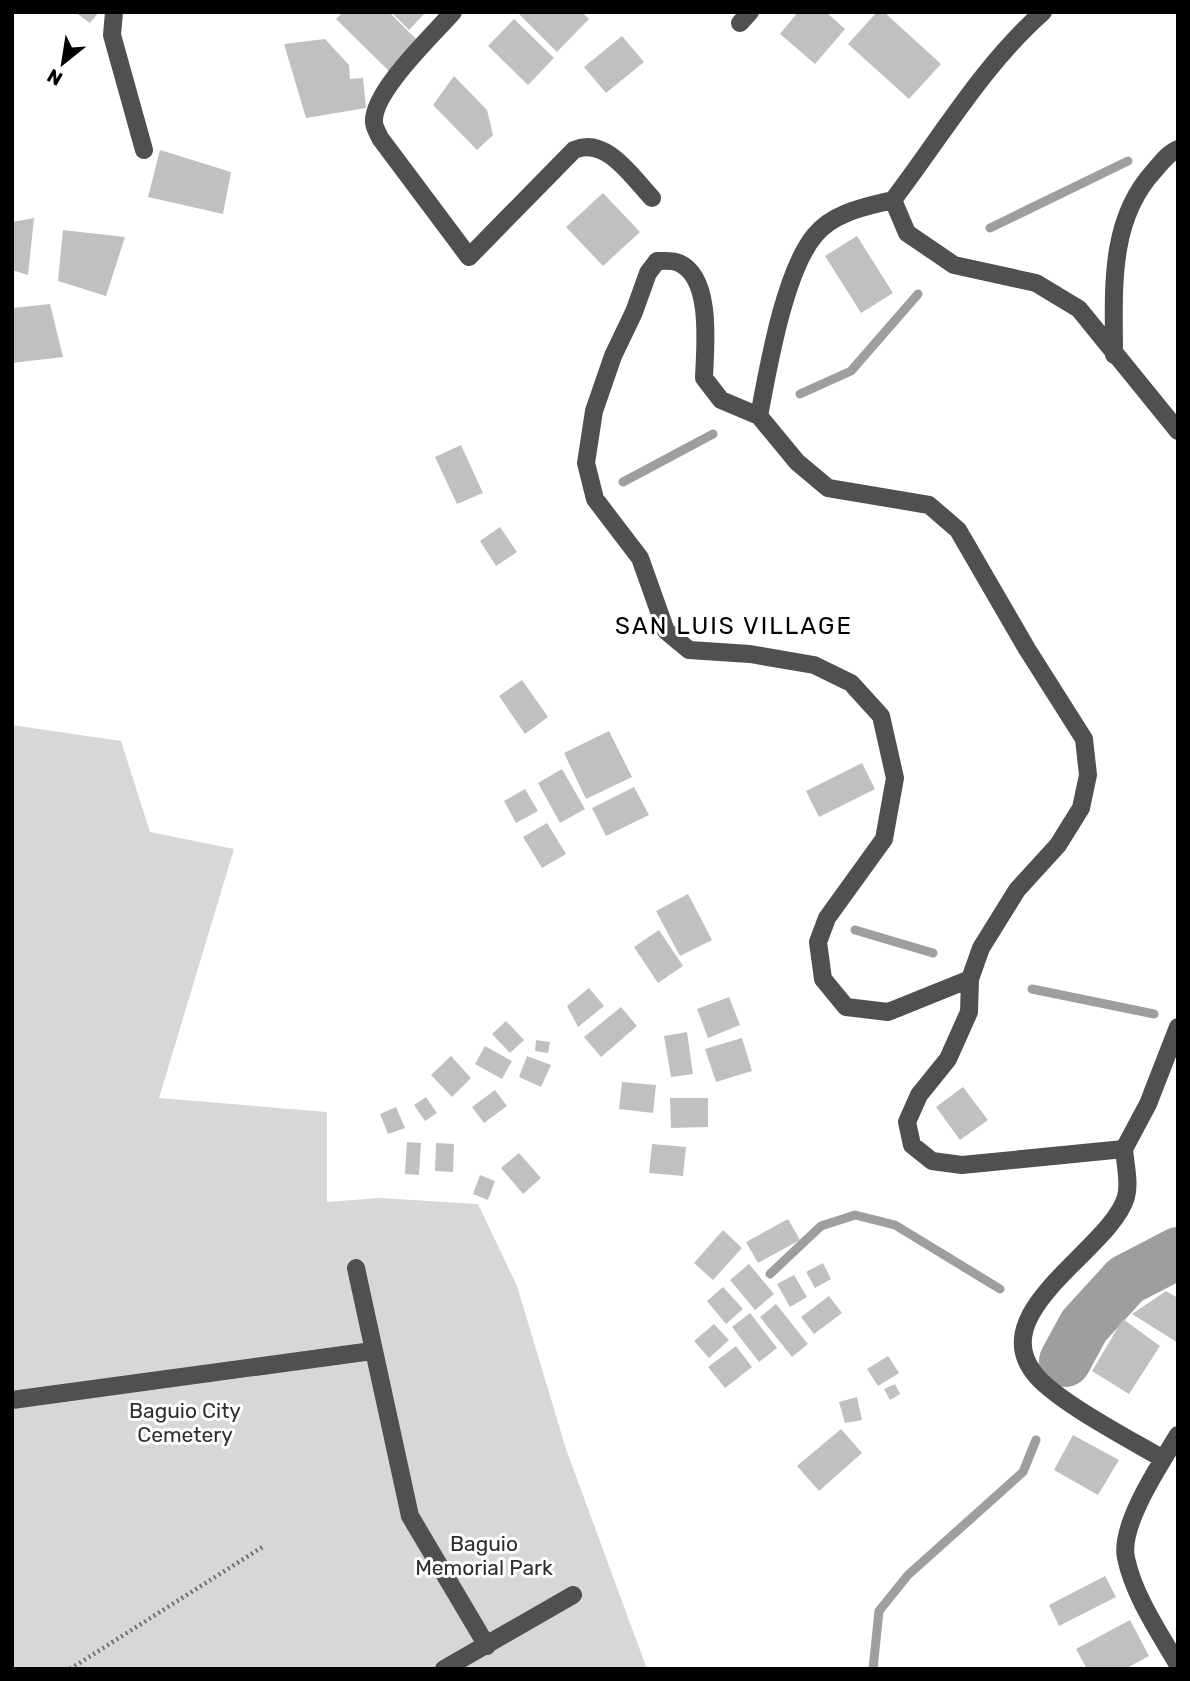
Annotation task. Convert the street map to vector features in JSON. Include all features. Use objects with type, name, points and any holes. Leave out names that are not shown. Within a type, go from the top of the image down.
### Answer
[{"type":"street","points":[[114,12],[112,35],[144,150]]},
{"type":"street","points":[[453,12],[390,85],[376,108],[374,124],[380,138],[469,257],[574,150],[586,145],[601,148],[652,198]]},
{"type":"street","points":[[759,416],[783,307],[793,275],[810,243],[822,229],[851,210],[893,200],[943,130],[1021,32],[1043,12]]},
{"type":"street","points":[[1114,355],[1114,274],[1126,213],[1145,181],[1178,149]]},
{"type":"street","points":[[893,200],[907,233],[954,265],[1036,284],[1079,309],[1178,430]]},
{"type":"street","points":[[970,979],[888,1012],[846,1007],[823,979],[818,942],[827,918],[884,839],[895,778],[881,716],[851,683],[814,665],[750,654],[690,650],[666,631],[640,558],[595,499],[586,463],[594,411],[612,356],[634,312],[648,273],[657,261],[678,262],[690,271],[701,290],[705,332],[704,378],[721,400],[759,416],[797,462],[828,488],[929,505],[958,530],[1027,649],[1084,739],[1088,775],[1081,808],[1058,845],[1017,890],[981,948],[970,979],[969,1012],[948,1059],[919,1095],[907,1122],[912,1145],[932,1161],[962,1164],[1124,1149]]},
{"type":"street","points":[[1163,1459],[1051,1390],[1033,1373],[1022,1348],[1027,1325],[1044,1292],[1106,1228],[1126,1197],[1124,1149],[1148,1104],[1178,1027]]},
{"type":"street","points":[[356,1268],[410,1516],[487,1646]]},
{"type":"street","points":[[12,1400],[372,1351]]},
{"type":"street","points":[[1178,1435],[1127,1530],[1125,1556],[1137,1591],[1178,1665]]},
{"type":"street","points":[[444,1669],[573,1595]]},
{"type":"path","points":[[70,1669],[264,1546]]},
{"type":"green space","name":"Baguio City Cemetery","points":[[12,725],[121,741],[150,832],[234,849],[159,1098],[327,1112],[327,1202],[380,1198],[478,1204],[517,1286],[566,1449],[647,1669],[12,1669]]},
{"type":"building","points":[[75,12],[99,12],[90,23]]},
{"type":"building","points":[[343,12],[389,12],[422,45],[392,74],[336,19]]},
{"type":"building","points":[[391,12],[426,12],[409,30]]},
{"type":"building","points":[[517,12],[582,12],[589,19],[557,52]]},
{"type":"building","points":[[798,12],[826,12],[845,29],[815,64],[780,34]]},
{"type":"building","points":[[877,12],[884,12],[941,64],[909,99],[848,44]]},
{"type":"building","points":[[514,19],[554,58],[528,85],[488,46]]},
{"type":"building","points":[[622,36],[644,62],[606,93],[584,67]]},
{"type":"building","points":[[325,39],[349,65],[350,79],[363,78],[366,108],[306,118],[284,44]]},
{"type":"building","points":[[454,76],[487,110],[493,135],[477,150],[433,105]]},
{"type":"building","points":[[160,150],[231,172],[223,214],[148,197]]},
{"type":"building","points":[[603,193],[640,232],[603,266],[566,227]]},
{"type":"building","points":[[34,218],[28,275],[12,270],[12,222]]},
{"type":"building","points":[[63,230],[125,237],[106,296],[58,281]]},
{"type":"building","points":[[857,236],[893,293],[861,313],[825,256]]},
{"type":"building","points":[[50,304],[63,357],[12,363],[12,308]]},
{"type":"building","points":[[461,445],[483,493],[457,504],[435,457]]},
{"type":"building","points":[[500,527],[517,552],[496,566],[480,541]]},
{"type":"building","points":[[522,680],[548,717],[525,734],[499,696]]},
{"type":"building","points":[[609,731],[632,777],[586,799],[564,753]]},
{"type":"building","points":[[862,763],[875,789],[819,817],[806,791]]},
{"type":"building","points":[[562,769],[585,809],[560,823],[538,783]]},
{"type":"building","points":[[634,787],[649,815],[606,836],[592,808]]},
{"type":"building","points":[[525,789],[538,811],[516,823],[504,801]]},
{"type":"building","points":[[547,823],[566,854],[542,868],[523,837]]},
{"type":"building","points":[[688,894],[712,940],[680,956],[656,911]]},
{"type":"building","points":[[659,930],[683,966],[658,983],[634,947]]},
{"type":"building","points":[[589,988],[604,1006],[578,1027],[567,1006]]},
{"type":"building","points":[[729,997],[740,1025],[708,1038],[697,1009]]},
{"type":"building","points":[[621,1007],[637,1026],[601,1057],[584,1037]]},
{"type":"building","points":[[506,1021],[524,1040],[510,1053],[492,1034]]},
{"type":"building","points":[[687,1032],[693,1074],[671,1077],[664,1036]]},
{"type":"building","points":[[742,1038],[752,1071],[716,1082],[705,1049]]},
{"type":"building","points":[[536,1040],[550,1042],[548,1053],[535,1051]]},
{"type":"building","points":[[485,1046],[512,1061],[502,1079],[475,1064]]},
{"type":"building","points":[[451,1056],[471,1078],[452,1097],[431,1075]]},
{"type":"building","points":[[527,1056],[551,1065],[541,1087],[519,1077]]},
{"type":"building","points":[[622,1082],[656,1085],[653,1113],[619,1109]]},
{"type":"building","points":[[963,1087],[988,1120],[960,1140],[936,1107]]},
{"type":"building","points":[[495,1090],[507,1106],[484,1123],[472,1107]]},
{"type":"building","points":[[426,1097],[437,1113],[425,1121],[414,1105]]},
{"type":"building","points":[[670,1098],[708,1098],[708,1127],[671,1128]]},
{"type":"building","points":[[396,1107],[405,1128],[388,1134],[380,1114]]},
{"type":"building","points":[[407,1142],[421,1143],[419,1175],[405,1174]]},
{"type":"building","points":[[436,1143],[454,1144],[453,1172],[435,1171]]},
{"type":"building","points":[[652,1144],[686,1147],[683,1176],[649,1173]]},
{"type":"building","points":[[519,1153],[541,1178],[523,1194],[501,1168]]},
{"type":"building","points":[[480,1175],[495,1181],[488,1200],[473,1194]]},
{"type":"building","points":[[788,1219],[800,1240],[758,1263],[746,1242]]},
{"type":"building","points":[[723,1230],[742,1248],[713,1280],[694,1263]]},
{"type":"building","points":[[823,1263],[831,1279],[815,1288],[806,1272]]},
{"type":"building","points":[[749,1264],[774,1294],[755,1310],[730,1280]]},
{"type":"building","points":[[794,1275],[807,1297],[790,1307],[777,1284]]},
{"type":"building","points":[[723,1287],[743,1309],[726,1324],[707,1301]]},
{"type":"building","points":[[1166,1291],[1178,1298],[1178,1343],[1132,1314]]},
{"type":"building","points":[[829,1296],[842,1313],[814,1334],[801,1317]]},
{"type":"building","points":[[776,1304],[808,1344],[792,1357],[760,1317]]},
{"type":"building","points":[[750,1313],[777,1348],[759,1362],[732,1327]]},
{"type":"building","points":[[1123,1319],[1160,1346],[1129,1394],[1092,1371]]},
{"type":"building","points":[[714,1324],[729,1340],[709,1358],[694,1341]]},
{"type":"building","points":[[736,1346],[752,1367],[725,1388],[708,1367]]},
{"type":"building","points":[[888,1356],[899,1373],[878,1386],[867,1369]]},
{"type":"building","points":[[895,1384],[900,1394],[890,1400],[884,1389]]},
{"type":"building","points":[[857,1397],[862,1420],[845,1423],[839,1402]]},
{"type":"building","points":[[841,1429],[862,1453],[819,1491],[797,1466]]},
{"type":"building","points":[[1073,1435],[1119,1460],[1098,1495],[1054,1470]]},
{"type":"building","points":[[1105,1576],[1116,1597],[1059,1626],[1049,1605]]},
{"type":"building","points":[[1130,1620],[1149,1656],[1125,1669],[1087,1669],[1076,1649]]},
{"type":"waterway","points":[[990,228],[1128,161]]},
{"type":"waterway","points":[[800,394],[851,371],[918,294]]},
{"type":"waterway","points":[[623,482],[713,434]]},
{"type":"waterway","points":[[855,930],[933,953]]},
{"type":"waterway","points":[[1032,989],[1154,1014]]},
{"type":"waterway","points":[[770,1274],[821,1226],[855,1215],[895,1225],[1000,1289]]},
{"type":"waterway","points":[[1065,1361],[1084,1326],[1126,1280],[1178,1253]]},
{"type":"waterway","points":[[873,1669],[879,1611],[908,1575],[1023,1472],[1036,1440]]},
{"type":"district","name":"SAN LUIS VILLAGE","points":[[734,626]]},
{"type":"park label","name":"Baguio Memorial Park","points":[[484,1555]]}]
